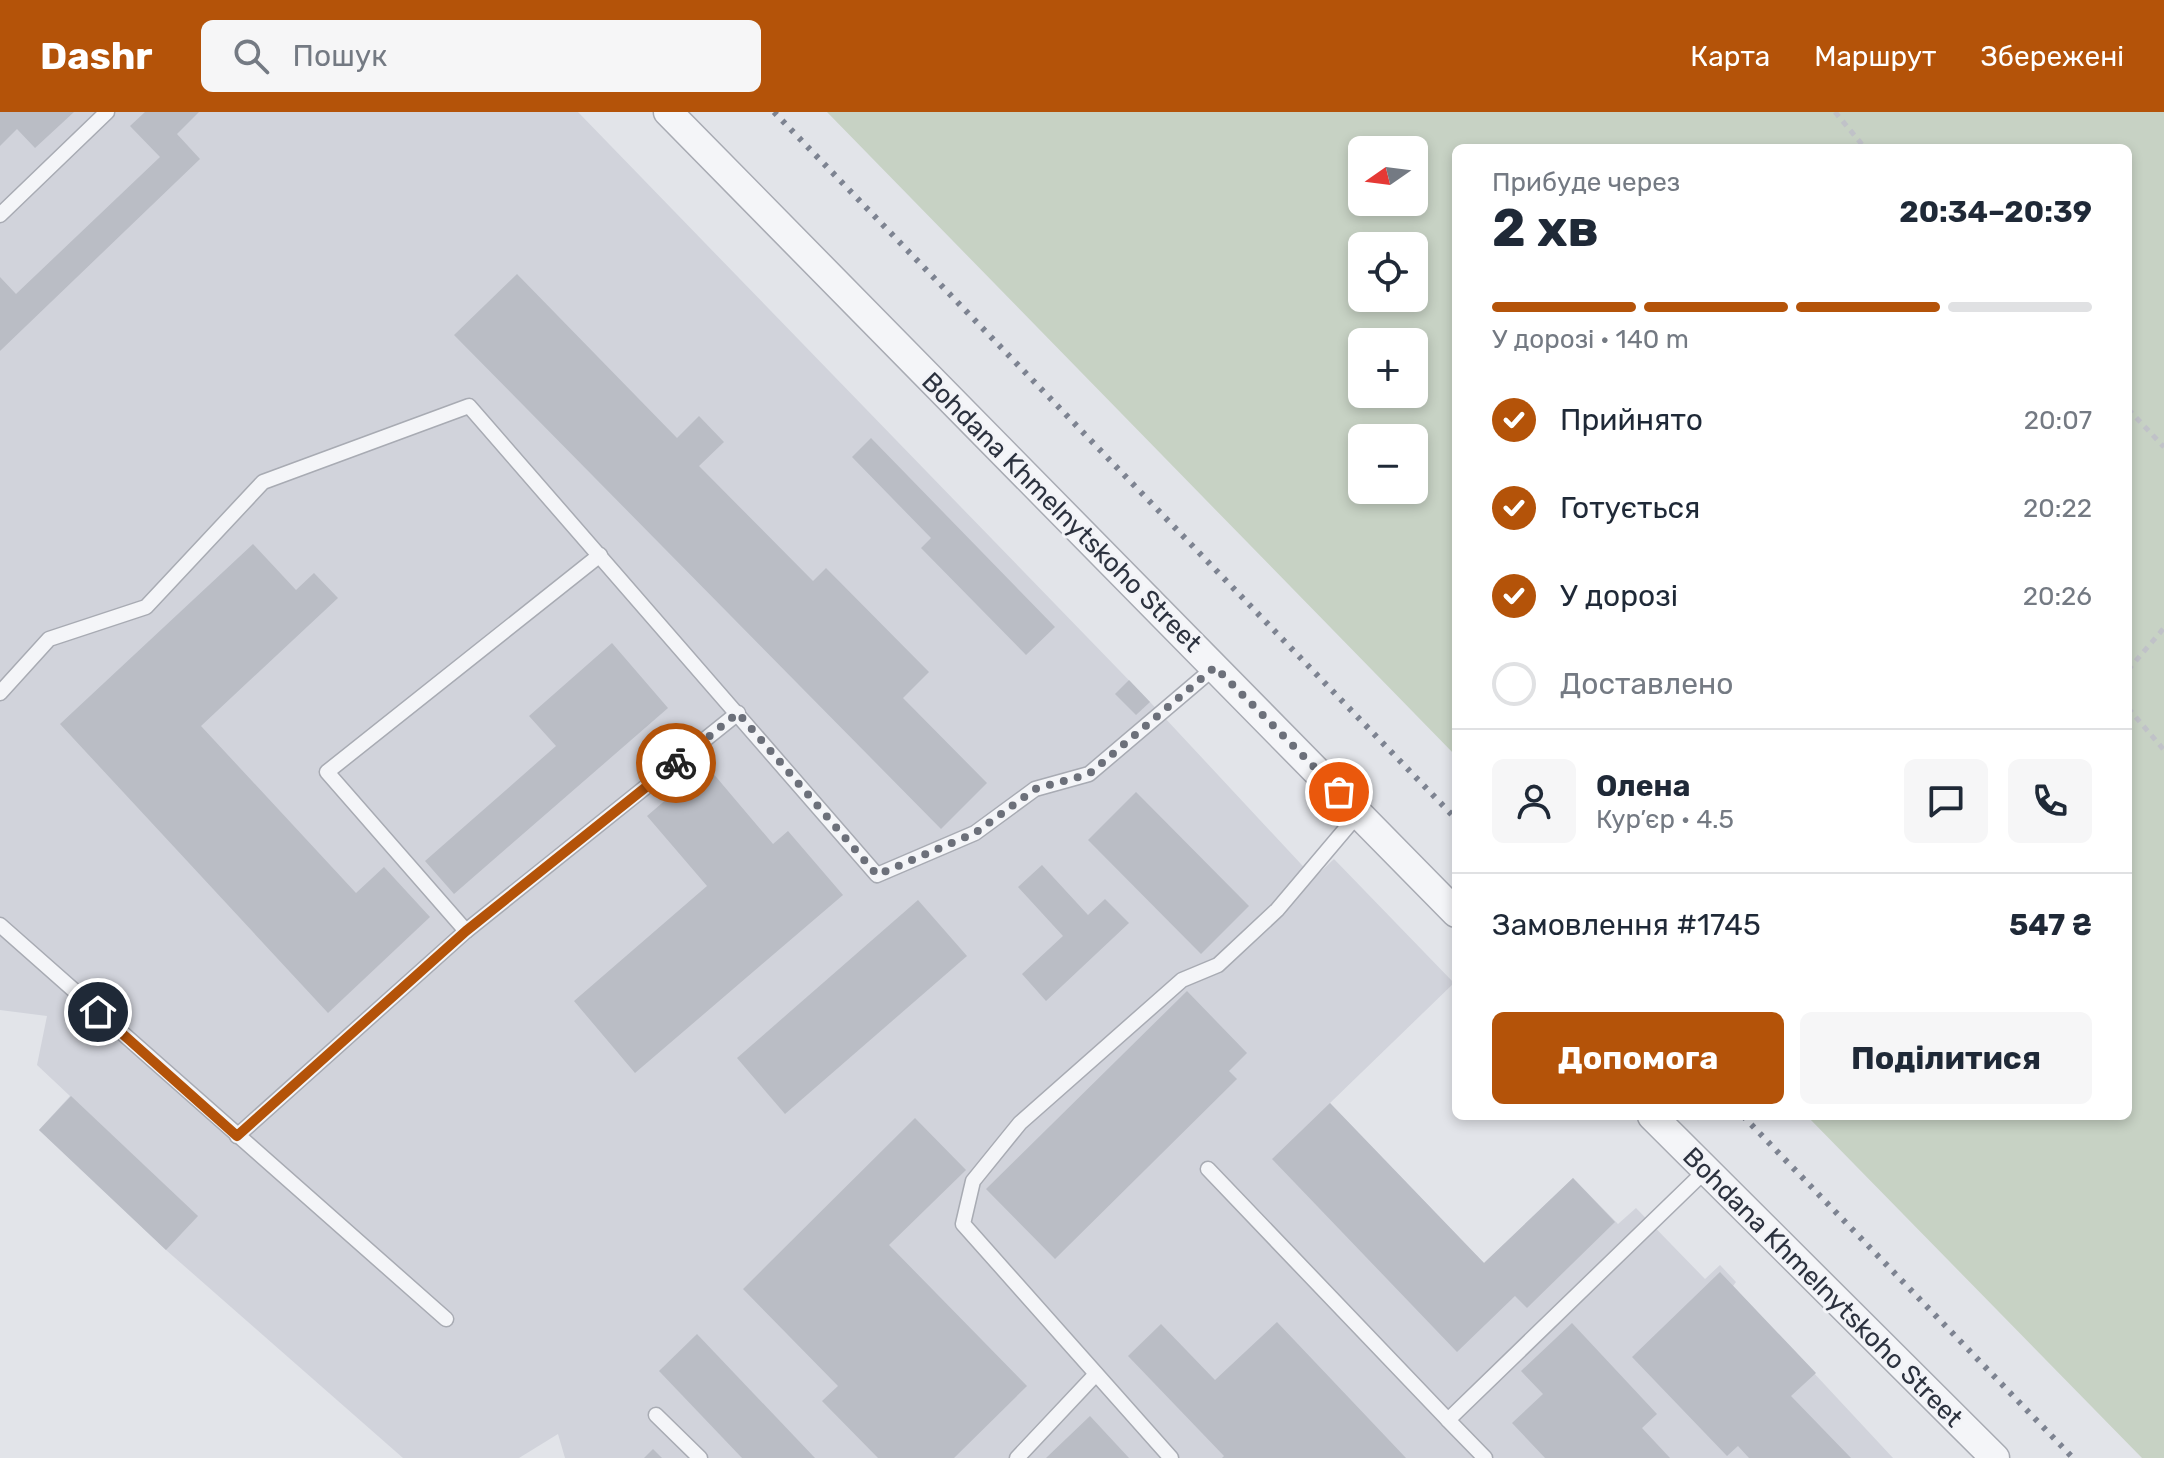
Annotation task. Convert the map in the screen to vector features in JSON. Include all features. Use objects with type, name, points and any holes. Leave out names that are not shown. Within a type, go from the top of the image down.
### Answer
[{"type":"street","name":"Bohdana Khmelnytskoho Street","points":[[668,112],[1452,909]]},
{"type":"street","name":"Bohdana Khmelnytskoho Street","points":[[1656,1120],[1995,1458]]},
{"type":"lane","points":[[0,215],[107,112]]},
{"type":"lane","points":[[0,693],[49,639],[146,607],[263,482],[469,406],[877,875],[975,833],[1035,789],[1089,774],[1215,667]]},
{"type":"lane","points":[[466,931],[327,772],[600,555]]},
{"type":"lane","points":[[237,1136],[466,931],[738,713]]},
{"type":"lane","points":[[1171,1458],[963,1224],[973,1181],[1031,1113],[1182,980],[1218,965],[1277,910],[1359,813]]},
{"type":"lane","points":[[0,925],[446,1319]]},
{"type":"lane","points":[[1208,1169],[1485,1458]]},
{"type":"lane","points":[[1448,1420],[1705,1171]]},
{"type":"lane","points":[[1017,1458],[1096,1374]]},
{"type":"lane","points":[[656,1415],[700,1458]]},
{"type":"path","points":[[1835,112],[1862,144]]},
{"type":"path","points":[[2132,413],[2164,447]]},
{"type":"path","points":[[2132,665],[2164,628]]},
{"type":"path","points":[[2132,713],[2164,750]]},
{"type":"shaded area","points":[[0,112],[578,112],[1150,702],[1314,878],[1334,859],[1452,981],[1452,985],[1330,1103],[1484,1263],[1573,1178],[1618,1224],[1636,1208],[1705,1279],[1720,1265],[1736,1282],[1733,1286],[1893,1458],[565,1458],[558,1434],[519,1458],[403,1458],[166,1250],[39,1130],[70,1096],[37,1065],[47,1016],[0,1010]]},
{"type":"green space","points":[[827,112],[2164,112],[2164,1458],[2142,1458],[1811,1120],[2132,1120],[2132,144],[1452,144],[1452,752]]},
{"type":"building","points":[[0,112],[74,112],[35,148],[17,129],[0,146]]},
{"type":"building","points":[[145,112],[199,112],[177,134],[200,159],[0,351],[0,277],[16,294],[160,157],[130,126]]},
{"type":"building","points":[[517,274],[677,438],[699,416],[724,442],[699,466],[813,581],[826,568],[929,672],[903,698],[987,783],[941,829],[454,335]]},
{"type":"building","points":[[871,438],[1055,627],[1026,655],[921,548],[931,538],[852,457]]},
{"type":"building","points":[[253,544],[296,590],[314,573],[338,598],[201,726],[356,893],[384,867],[430,917],[328,1013],[60,724]]},
{"type":"building","points":[[612,643],[668,708],[454,894],[425,861],[556,746],[529,716]]},
{"type":"building","points":[[1129,680],[1150,702],[1136,715],[1115,694]]},
{"type":"building","points":[[706,765],[773,844],[788,831],[843,895],[635,1073],[574,1001],[707,886],[647,816]]},
{"type":"building","points":[[1136,792],[1249,906],[1201,954],[1088,840]]},
{"type":"building","points":[[1042,865],[1088,915],[1105,899],[1129,923],[1046,1001],[1022,974],[1063,936],[1018,887]]},
{"type":"building","points":[[918,900],[967,956],[785,1114],[737,1058]]},
{"type":"building","points":[[1187,991],[1247,1053],[1229,1071],[1237,1079],[1055,1259],[986,1189]]},
{"type":"building","points":[[71,1096],[198,1216],[166,1250],[39,1130]]},
{"type":"building","points":[[1330,1103],[1484,1263],[1573,1178],[1615,1222],[1527,1308],[1515,1296],[1457,1352],[1272,1159]]},
{"type":"building","points":[[915,1118],[966,1170],[889,1245],[1027,1386],[954,1458],[878,1458],[822,1401],[838,1386],[743,1289]]},
{"type":"building","points":[[1720,1272],[1816,1373],[1791,1396],[1851,1458],[1749,1458],[1738,1446],[1727,1456],[1632,1357]]},
{"type":"building","points":[[1277,1322],[1406,1458],[1222,1458],[1224,1456],[1128,1356],[1161,1324],[1215,1380]]},
{"type":"building","points":[[1572,1323],[1657,1414],[1642,1428],[1670,1458],[1545,1458],[1512,1423],[1543,1394],[1521,1371]]},
{"type":"building","points":[[697,1334],[815,1458],[742,1458],[659,1371]]},
{"type":"building","points":[[1090,1416],[1129,1458],[1046,1458]]},
{"type":"building","points":[[653,1449],[662,1458],[644,1458]]},
{"type":"railway","points":[[774,112],[1452,815]]},
{"type":"railway","points":[[1747,1120],[2073,1458]]},
{"type":"way so far","points":[[676,763],[738,713],[877,875],[975,833],[1035,789],[1089,774],[1215,667],[1339,792]]},
{"type":"route","points":[[98,1012],[237,1136],[466,931],[676,763]]}]
